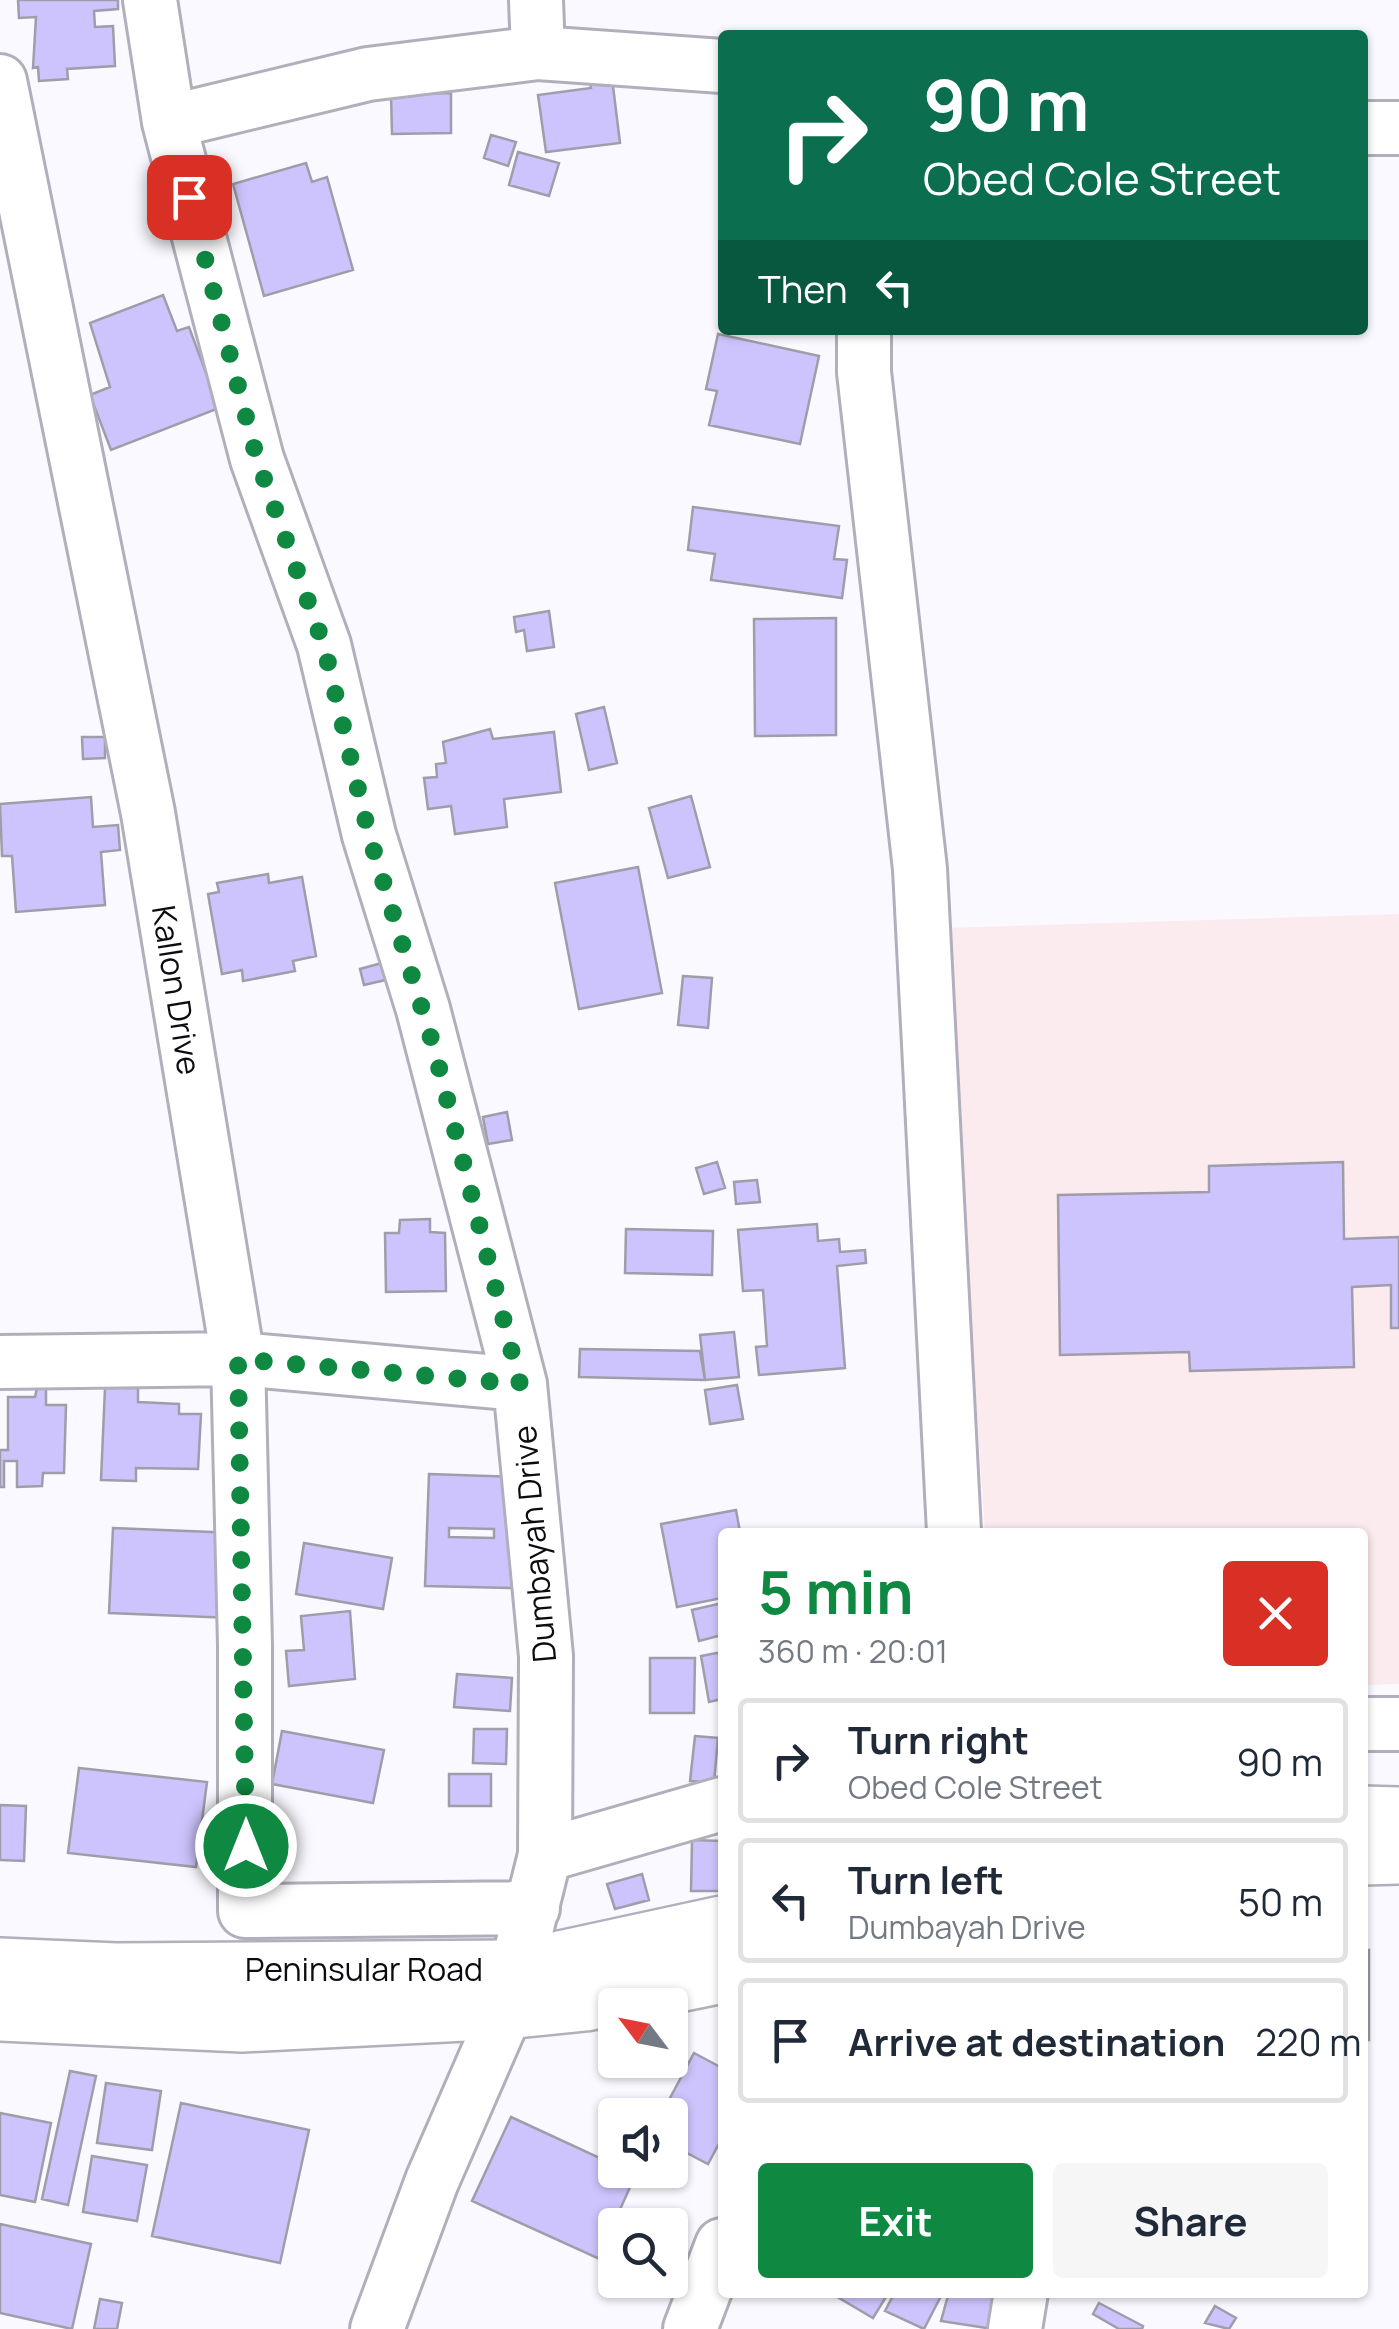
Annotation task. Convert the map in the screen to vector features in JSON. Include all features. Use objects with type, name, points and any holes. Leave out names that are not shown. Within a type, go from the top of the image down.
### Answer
[{"type":"main road","points":[[1368,1814],[1399,1814]]},
{"type":"main road","points":[[1368,1857],[1399,1856]]},
{"type":"main road","name":"Peninsular Road","points":[[0,2013],[242,2024],[512,1989],[718,1925]]},
{"type":"main road","name":"Peninsular Road","points":[[0,1966],[512,1989],[585,2003],[718,1975]]},
{"type":"street","name":"Dumbayah Drive","points":[[150,0],[169,122],[257,459],[324,646],[369,835],[434,1048],[520,1384],[546,1656],[545,1855],[512,1989],[432,2181],[377,2329]]},
{"type":"street","points":[[536,0],[538,53]]},
{"type":"street","points":[[169,122],[368,74],[538,53],[718,66]]},
{"type":"street","name":"Kallon Drive","points":[[0,81],[148,813],[238,1359],[245,1645],[245,1911],[533,1908]]},
{"type":"street","points":[[1368,128],[1399,128]]},
{"type":"street","points":[[864,335],[864,372],[885,526],[920,869],[954,1528]]},
{"type":"street","points":[[0,1362],[238,1359],[520,1384]]},
{"type":"street","points":[[1368,1724],[1399,1724]]},
{"type":"street","points":[[545,1855],[718,1805]]},
{"type":"street","points":[[690,2329],[718,2256]]},
{"type":"street","points":[[1015,2329],[1020,2298]]},
{"type":"shaded area","points":[[1399,914],[1399,1684],[1368,1685],[1368,1528],[985,1528],[943,928]]},
{"type":"building","points":[[18,0],[118,0],[118,9],[94,11],[95,27],[113,26],[115,66],[67,69],[68,79],[39,81],[38,67],[33,68],[36,17],[19,18]]},
{"type":"building","points":[[612,78],[620,143],[546,152],[538,95],[591,88],[590,81]]},
{"type":"building","points":[[451,93],[451,133],[392,134],[391,95]]},
{"type":"building","points":[[491,135],[516,142],[508,166],[484,158]]},
{"type":"building","points":[[518,152],[559,163],[549,196],[509,185]]},
{"type":"building","points":[[306,163],[312,182],[327,177],[353,270],[264,296],[233,184]]},
{"type":"building","points":[[163,295],[177,331],[189,327],[219,408],[111,450],[90,395],[110,387],[90,323]]},
{"type":"building","points":[[718,334],[819,356],[800,444],[709,425],[717,391],[706,389]]},
{"type":"building","points":[[693,507],[839,526],[834,559],[847,560],[842,598],[711,580],[715,554],[688,550]]},
{"type":"building","points":[[549,611],[554,647],[527,651],[524,630],[516,632],[514,617]]},
{"type":"building","points":[[836,618],[836,735],[755,736],[754,619]]},
{"type":"building","points":[[604,707],[617,763],[589,770],[576,714]]},
{"type":"building","points":[[490,729],[493,739],[554,732],[561,792],[504,799],[507,827],[455,834],[451,806],[428,809],[424,778],[437,777],[436,764],[446,763],[443,742]]},
{"type":"building","points":[[82,737],[105,737],[105,758],[83,759]]},
{"type":"building","points":[[691,796],[710,867],[668,878],[649,808]]},
{"type":"building","points":[[91,797],[93,827],[118,825],[120,850],[101,852],[105,905],[16,912],[12,856],[2,856],[0,804]]},
{"type":"building","points":[[638,867],[662,993],[579,1009],[555,883]]},
{"type":"building","points":[[268,874],[269,883],[302,877],[316,956],[293,961],[295,971],[243,981],[242,970],[222,974],[208,894],[219,892],[217,883]]},
{"type":"building","points":[[389,961],[394,978],[364,985],[360,969]]},
{"type":"building","points":[[683,976],[712,978],[708,1028],[678,1025]]},
{"type":"building","points":[[507,1112],[512,1140],[488,1144],[483,1117]]},
{"type":"building","points":[[717,1162],[725,1188],[704,1194],[696,1168]]},
{"type":"building","points":[[1343,1162],[1344,1239],[1399,1237],[1399,1328],[1391,1328],[1391,1285],[1352,1287],[1354,1367],[1190,1371],[1189,1352],[1060,1355],[1058,1195],[1209,1192],[1209,1166]]},
{"type":"building","points":[[757,1180],[760,1202],[736,1204],[734,1182]]},
{"type":"building","points":[[430,1219],[430,1232],[445,1233],[446,1291],[386,1292],[385,1233],[399,1233],[400,1220]]},
{"type":"building","points":[[817,1224],[818,1241],[839,1239],[840,1252],[865,1250],[866,1263],[837,1266],[845,1368],[759,1375],[756,1347],[767,1346],[763,1290],[743,1291],[738,1230]]},
{"type":"building","points":[[626,1229],[713,1231],[712,1275],[625,1273]]},
{"type":"building","points":[[734,1332],[739,1377],[705,1380],[700,1335]]},
{"type":"building","points":[[580,1349],[700,1351],[705,1380],[579,1377]]},
{"type":"building","points":[[737,1385],[743,1419],[710,1424],[705,1390]]},
{"type":"building","points":[[37,1388],[46,1388],[46,1405],[66,1405],[64,1473],[43,1473],[42,1486],[17,1487],[17,1461],[4,1461],[4,1487],[0,1487],[0,1450],[8,1450],[8,1397],[35,1397]]},
{"type":"building","points":[[105,1388],[138,1388],[138,1402],[179,1404],[179,1414],[201,1414],[198,1469],[136,1468],[136,1481],[101,1480]]},
{"type":"building","points":[[429,1474],[516,1477],[512,1588],[425,1586]],"holes":[[[449,1528],[494,1529],[494,1538],[449,1537]]]},
{"type":"building","points":[[736,1510],[739,1528],[718,1528],[718,1599],[677,1607],[661,1524]]},
{"type":"building","points":[[113,1528],[236,1533],[232,1618],[109,1613]]},
{"type":"building","points":[[304,1543],[392,1558],[383,1609],[296,1594]]},
{"type":"building","points":[[718,1604],[718,1636],[699,1641],[692,1610]]},
{"type":"building","points":[[350,1611],[355,1679],[289,1686],[286,1651],[304,1650],[301,1616]]},
{"type":"building","points":[[718,1653],[718,1700],[709,1702],[701,1656]]},
{"type":"building","points":[[650,1658],[695,1658],[694,1713],[650,1713]]},
{"type":"building","points":[[457,1674],[512,1678],[510,1711],[454,1707]]},
{"type":"building","points":[[474,1729],[507,1729],[506,1764],[473,1763]]},
{"type":"building","points":[[282,1731],[384,1750],[373,1803],[272,1784]]},
{"type":"building","points":[[695,1736],[718,1738],[714,1783],[690,1781]]},
{"type":"building","points":[[79,1768],[207,1782],[196,1867],[68,1853]]},
{"type":"building","points":[[449,1774],[491,1774],[491,1806],[449,1806]]},
{"type":"building","points":[[0,1805],[26,1806],[24,1861],[0,1860]]},
{"type":"building","points":[[692,1840],[718,1841],[718,1891],[691,1891]]},
{"type":"building","points":[[642,1874],[649,1900],[615,1909],[607,1884]]},
{"type":"building","points":[[1368,1950],[1369,1950],[1368,2040]]},
{"type":"building","points":[[694,2053],[718,2066],[718,2145],[708,2164],[688,2153],[688,2098],[670,2098],[681,2078],[688,2078],[688,2064]]},
{"type":"building","points":[[70,2071],[96,2076],[68,2205],[42,2199]]},
{"type":"building","points":[[106,2083],[161,2091],[152,2150],[97,2143]]},
{"type":"building","points":[[181,2103],[309,2130],[280,2263],[152,2236]]},
{"type":"building","points":[[0,2113],[51,2123],[35,2202],[0,2195]]},
{"type":"building","points":[[511,2117],[598,2157],[598,2188],[630,2188],[621,2208],[598,2208],[598,2258],[472,2201]]},
{"type":"building","points":[[92,2156],[147,2165],[137,2221],[83,2212]]},
{"type":"building","points":[[0,2224],[91,2244],[72,2329],[0,2313]]},
{"type":"building","points":[[839,2298],[885,2298],[873,2318]]},
{"type":"building","points":[[892,2298],[940,2298],[924,2329],[885,2311]]},
{"type":"building","points":[[947,2298],[996,2298],[993,2329],[941,2321]]},
{"type":"building","points":[[100,2299],[122,2303],[117,2329],[94,2329]]},
{"type":"building","points":[[1099,2303],[1143,2326],[1142,2329],[1119,2329],[1093,2314]]},
{"type":"building","points":[[1215,2306],[1236,2318],[1229,2329],[1205,2323]]},
{"type":"route","points":[[189,197],[257,459],[324,646],[369,835],[434,1048],[520,1384],[238,1359],[246,1846]]}]
